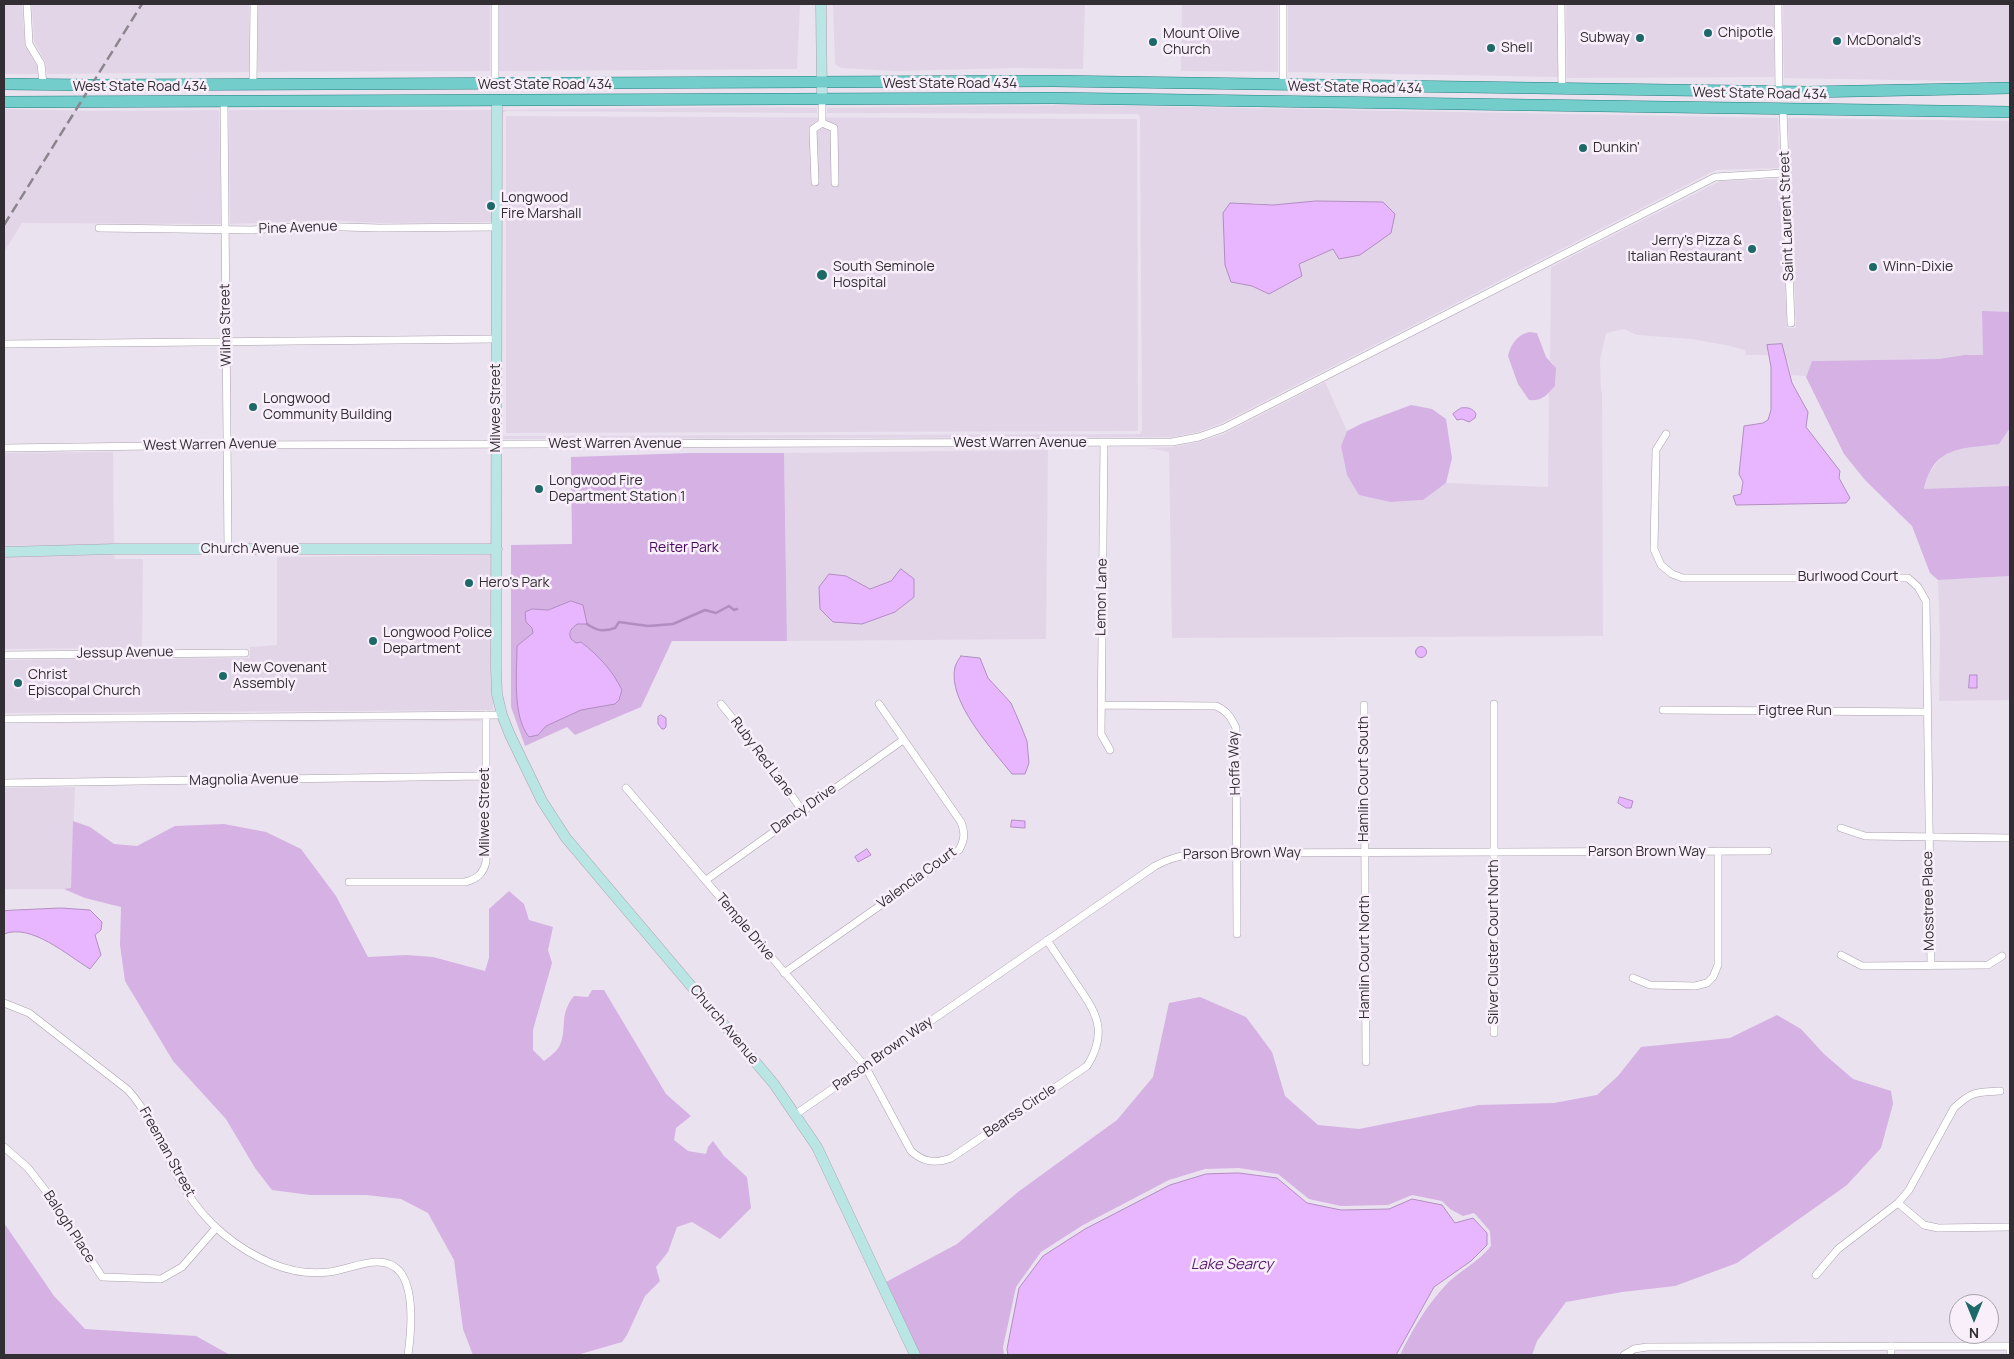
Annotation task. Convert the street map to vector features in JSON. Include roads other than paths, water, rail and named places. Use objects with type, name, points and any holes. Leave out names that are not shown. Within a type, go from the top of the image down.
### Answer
[{"type":"main road","name":"West State Road 434","points":[[4,84],[1061,81],[1779,92],[2010,88]]},
{"type":"main road","points":[[464,101],[495,83]]},
{"type":"main road","points":[[497,100],[507,90],[523,83]]},
{"type":"main road","points":[[1258,102],[1276,92],[1283,85]]},
{"type":"main road","points":[[1285,102],[1296,93],[1315,85]]},
{"type":"main road","points":[[1756,109],[1771,100],[1779,92]]},
{"type":"main road","points":[[1783,110],[1793,100],[1808,92]]},
{"type":"main road","name":"West State Road 434","points":[[4,102],[1052,98],[2010,112]]},
{"type":"street","points":[[27,4],[29,44],[41,64],[44,84]]},
{"type":"street","points":[[254,4],[254,84]]},
{"type":"street","points":[[495,4],[495,83]]},
{"type":"street","points":[[821,4],[822,123]]},
{"type":"street","points":[[1283,4],[1283,85]]},
{"type":"street","points":[[1561,4],[1562,89]]},
{"type":"street","points":[[1778,4],[1779,92]]},
{"type":"street","name":"Milwee Street","points":[[497,100],[496,668],[502,715]]},
{"type":"street","name":"Wilma Street","points":[[224,102],[228,549]]},
{"type":"street","name":"Saint Laurent Street","points":[[1783,110],[1784,173],[1792,323]]},
{"type":"street","points":[[814,182],[814,129],[822,123]]},
{"type":"street","points":[[822,123],[834,128],[835,183]]},
{"type":"street","name":"West Warren Avenue","points":[[4,448],[227,444],[1172,442],[1199,437],[1224,428],[1715,177],[1784,173]]},
{"type":"street","name":"Pine Avenue","points":[[99,228],[252,230],[318,226],[379,228],[497,227]]},
{"type":"street","points":[[4,344],[496,339]]},
{"type":"street","name":"Burlwood Court","points":[[1666,434],[1656,450],[1654,549],[1661,566],[1672,574],[1683,578],[1908,578],[1918,587],[1926,601],[1928,838]]},
{"type":"street","name":"Lemon Lane","points":[[1104,442],[1101,734],[1110,750]]},
{"type":"street","name":"Church Avenue","points":[[4,552],[228,549],[496,549]]},
{"type":"street","name":"Jessup Avenue","points":[[4,655],[245,653]]},
{"type":"street","name":"Ruby Red Lane","points":[[721,704],[765,759],[802,810]]},
{"type":"street","name":"Valencia Court","points":[[784,973],[959,850],[964,841],[964,830],[961,822],[879,704]]},
{"type":"street","name":"Silver Cluster Court North","points":[[1494,704],[1494,1033]]},
{"type":"street","name":"Hoffa Way","points":[[1101,705],[1216,706],[1225,710],[1236,728],[1236,853]]},
{"type":"street","name":"Hamlin Court South","points":[[1364,705],[1365,853]]},
{"type":"street","name":"Figtree Run","points":[[1663,710],[1927,712]]},
{"type":"street","name":"Milwee Street","points":[[349,882],[466,882],[479,877],[484,871],[486,862],[486,715]]},
{"type":"street","points":[[4,718],[502,715]]},
{"type":"street","name":"Church Avenue","points":[[502,715],[542,801],[566,838],[774,1084],[796,1114],[817,1147],[836,1183],[914,1355]]},
{"type":"street","name":"Dancy Drive","points":[[706,880],[903,740]]},
{"type":"street","name":"Magnolia Avenue","points":[[4,783],[485,776]]},
{"type":"street","name":"Temple Drive","points":[[626,788],[865,1066]]},
{"type":"street","points":[[1841,828],[1865,836],[2010,838]]},
{"type":"street","name":"Mosstree Place","points":[[1928,838],[1931,965]]},
{"type":"street","points":[[1633,978],[1650,985],[1695,986],[1707,982],[1713,977],[1718,965],[1718,851]]},
{"type":"street","name":"Parson Brown Way","points":[[796,1114],[1167,859],[1190,853],[1768,851]]},
{"type":"street","points":[[1236,853],[1236,934]]},
{"type":"street","name":"Hamlin Court North","points":[[1365,853],[1366,1062]]},
{"type":"street","name":"Bearss Circle","points":[[865,1066],[911,1151],[928,1161],[939,1162],[951,1158],[1087,1066],[1098,1044],[1099,1030],[1097,1018],[1092,1007],[1047,940]]},
{"type":"street","name":"Mosstree Place","points":[[1841,955],[1862,966],[1988,965],[2002,956]]},
{"type":"street","name":"Freeman Street","points":[[4,1002],[29,1013],[128,1090],[142,1106],[185,1190],[216,1228],[242,1249],[286,1269],[308,1272],[330,1272],[375,1262],[391,1265],[401,1274],[410,1301],[411,1332],[408,1355]]},
{"type":"street","points":[[1816,1275],[1838,1249],[1898,1203],[1909,1190],[1954,1108],[1975,1092],[2000,1091]]},
{"type":"street","name":"Balogh Place","points":[[4,1147],[28,1168],[52,1199],[102,1277],[161,1279],[182,1267],[216,1228]]},
{"type":"street","points":[[1898,1203],[1906,1212],[1924,1225],[1938,1228],[2010,1227]]},
{"type":"street","points":[[1891,1346],[1891,1355]]},
{"type":"street","points":[[1624,1355],[1634,1349],[1647,1347],[1891,1346],[2010,1346],[2010,1355]]},
{"type":"water","points":[[1316,201],[1383,202],[1395,214],[1391,233],[1360,255],[1339,259],[1333,249],[1299,264],[1302,276],[1269,294],[1252,286],[1231,282],[1225,265],[1223,213],[1230,203],[1273,205]]},
{"type":"water","points":[[1782,344],[1792,383],[1808,412],[1806,427],[1840,471],[1839,478],[1850,498],[1846,503],[1736,505],[1733,496],[1741,494],[1743,482],[1739,474],[1744,426],[1763,423],[1768,420],[1771,410],[1771,367],[1767,345]]},
{"type":"water","points":[[1461,408],[1472,409],[1476,414],[1475,418],[1469,422],[1462,419],[1457,420],[1453,414]]},
{"type":"water","points":[[901,569],[914,579],[914,597],[895,612],[862,624],[833,622],[820,609],[819,587],[829,574],[846,576],[870,589],[891,581]]},
{"type":"water","points":[[571,601],[583,605],[587,624],[577,624],[570,632],[570,637],[576,643],[581,642],[610,670],[622,690],[619,700],[615,704],[581,710],[546,726],[538,735],[529,737],[520,718],[516,681],[517,646],[533,633],[532,628],[526,622],[525,612],[532,609],[548,610]]},
{"type":"water","points":[[1421,646],[1427,652],[1421,658],[1415,652]]},
{"type":"water","points":[[961,656],[980,658],[988,678],[1011,703],[1027,741],[1029,763],[1025,774],[1012,774],[983,738],[964,709],[954,680],[955,667]]},
{"type":"water","points":[[1970,675],[1977,675],[1977,688],[1969,688]]},
{"type":"water","points":[[661,715],[666,718],[666,727],[664,729],[658,724],[658,717]]},
{"type":"water","points":[[1620,797],[1633,801],[1631,808],[1626,808],[1618,803]]},
{"type":"water","points":[[1012,820],[1025,821],[1025,828],[1011,827]]},
{"type":"water","points":[[867,849],[871,855],[858,862],[855,857]]},
{"type":"water","points":[[61,908],[90,910],[102,922],[101,930],[95,935],[101,955],[90,969],[49,942],[37,937],[15,932],[4,934],[4,911]]},
{"type":"water","name":"Lake Searcy","points":[[1239,1173],[1277,1178],[1307,1203],[1341,1210],[1389,1209],[1412,1199],[1442,1205],[1455,1223],[1473,1218],[1487,1233],[1487,1245],[1471,1261],[1434,1287],[1396,1355],[1008,1355],[1007,1349],[1019,1288],[1043,1256],[1085,1229],[1170,1185],[1206,1174]]},
{"type":"waterway","points":[[587,624],[604,630],[615,628],[619,622],[648,626],[673,624],[705,610],[716,613],[729,606],[734,610],[737,609]]},
{"type":"railway","points":[[4,225],[142,4]]},
{"type":"place","name":"Chipotle","points":[[1708,33]]},
{"type":"place","name":"Subway","points":[[1640,38]]},
{"type":"place","name":"McDonald's","points":[[1837,41]]},
{"type":"place","name":"Mount Olive Church","points":[[1153,42]]},
{"type":"place","name":"Shell","points":[[1491,48]]},
{"type":"place","name":"Dunkin'","points":[[1583,148]]},
{"type":"place","name":"Longwood Fire Marshall","points":[[491,206]]},
{"type":"place","name":"Jerry's Pizza & Italian Restaurant","points":[[1752,249]]},
{"type":"place","name":"Winn-Dixie","points":[[1873,267]]},
{"type":"place","name":"South Seminole Hospital","points":[[822,275]]},
{"type":"place","name":"Longwood Community Building","points":[[253,407]]},
{"type":"place","name":"Longwood Fire Department Station 1","points":[[539,489]]},
{"type":"place","name":"Hero's Park","points":[[469,583]]},
{"type":"place","name":"Longwood Police Department","points":[[373,641]]},
{"type":"place","name":"New Covenant Assembly","points":[[223,676]]},
{"type":"place","name":"Christ Episcopal Church","points":[[18,683]]},
{"type":"park label","name":"Reiter Park","points":[[684,548]]}]
